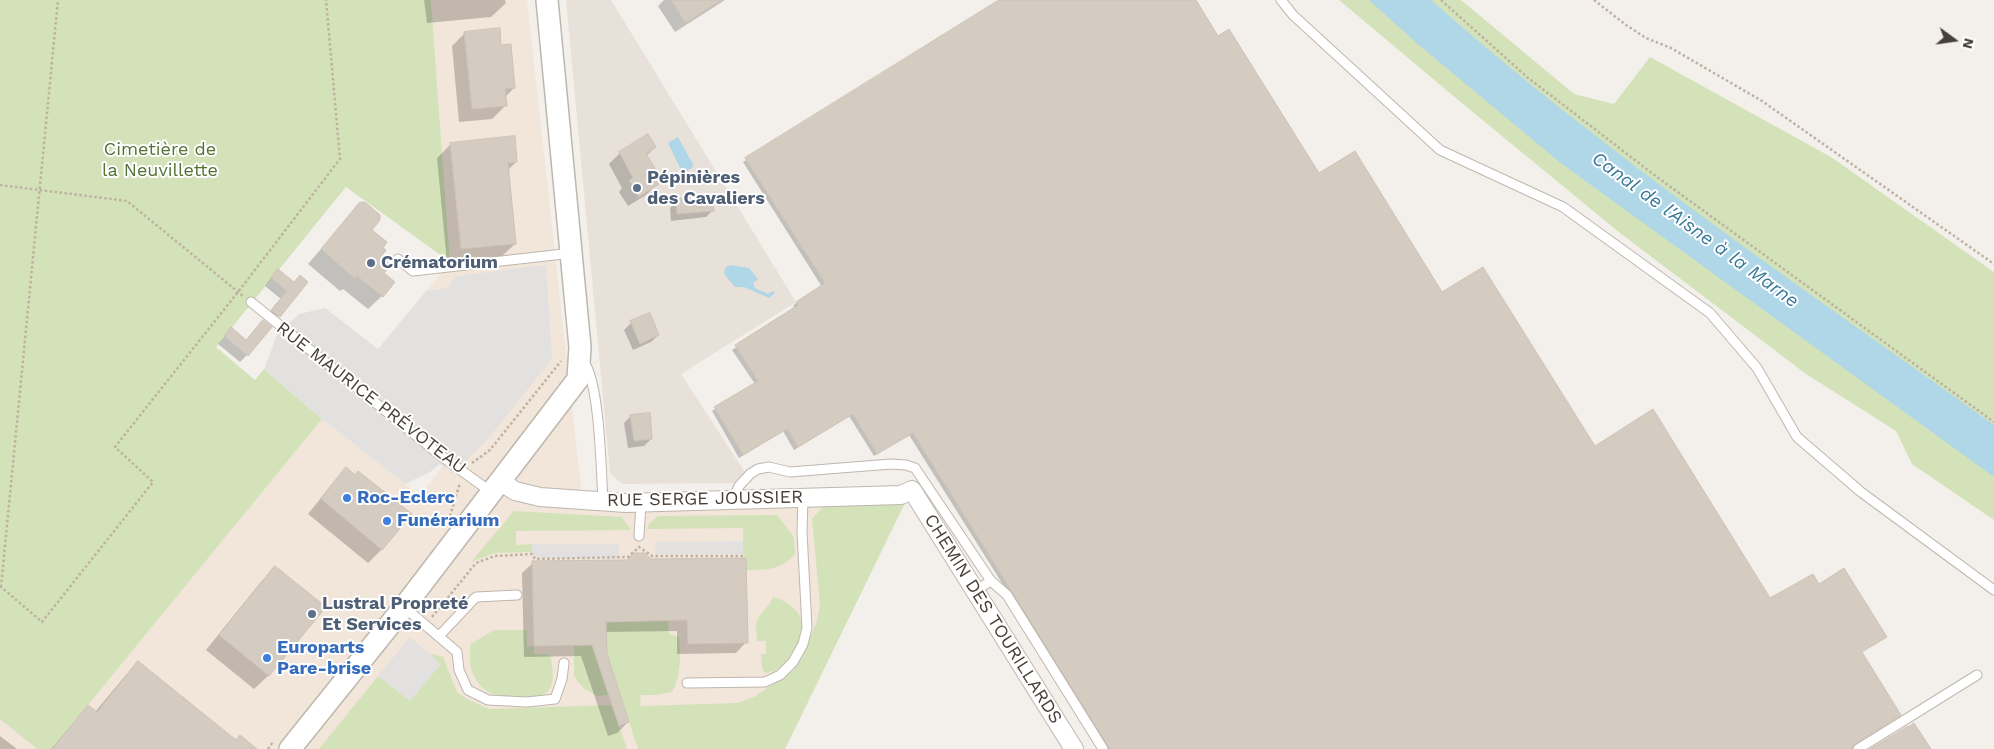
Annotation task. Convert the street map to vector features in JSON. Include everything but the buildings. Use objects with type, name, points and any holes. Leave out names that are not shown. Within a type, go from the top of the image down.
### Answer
[{"type":"street","points":[[282,745],[404,606],[578,379],[570,354],[580,346],[547,0]]},
{"type":"street","name":"RUE SERGE JOUSSIER","points":[[496,487],[540,497],[641,503],[901,495],[912,490]]},
{"type":"street","name":"CHEMIN DES TOURILLARDS","points":[[912,490],[983,586],[1074,749]]},
{"type":"lane","points":[[1281,0],[1293,15],[1440,150],[1563,207],[1710,313],[1757,368],[1797,437],[1861,492],[1994,590]]},
{"type":"lane","points":[[398,259],[413,271],[572,253]]},
{"type":"lane","name":"RUE MAURICE PRÉVOTEAU","points":[[251,302],[464,472],[496,487]]},
{"type":"lane","points":[[570,354],[588,368],[594,393],[603,502]]},
{"type":"lane","points":[[734,500],[739,486],[750,474],[758,469],[769,467],[790,472],[906,465],[915,468],[983,586],[1007,595],[1103,749]]},
{"type":"lane","points":[[687,683],[765,682],[780,676],[793,662],[803,644],[807,628],[802,532],[803,498]]},
{"type":"lane","points":[[640,536],[641,503]]},
{"type":"lane","points":[[439,636],[476,597],[517,595]]},
{"type":"lane","points":[[404,606],[457,652],[459,670],[468,690],[488,700],[527,702],[556,698],[562,679],[564,663]]},
{"type":"lane","points":[[1858,749],[1977,675]]},
{"type":"path","points":[[58,0],[0,586],[42,622],[153,482],[114,447],[238,292],[340,159],[326,0]]},
{"type":"path","points":[[1442,0],[1526,77],[1673,188],[1994,422]]},
{"type":"path","points":[[1594,0],[1646,38],[1671,48],[1762,101],[1994,264]]},
{"type":"path","points":[[0,185],[126,201],[251,302]]},
{"type":"path","points":[[449,519],[464,472],[476,459],[490,450],[561,361],[570,354]]},
{"type":"path","points":[[426,624],[476,563],[495,556],[532,554],[535,559],[628,557],[639,547],[652,556],[744,556]]},
{"type":"path","points":[[268,749],[282,745]]},
{"type":"shaded area","points":[[431,0],[527,0],[582,496],[905,503],[785,749],[52,749],[322,419],[420,496],[472,426],[378,350],[450,262]]},
{"type":"shaded area","points":[[566,0],[611,0],[796,302],[681,374],[752,483],[622,484],[610,473]]},
{"type":"shaded area","points":[[546,265],[552,356],[550,361],[488,439],[455,474],[440,464],[430,472],[405,484],[322,419],[264,369],[277,335],[299,314],[325,308],[378,349],[426,291],[447,288],[456,276]]},
{"type":"shaded area","points":[[743,541],[743,554],[656,554],[655,542]]},
{"type":"shaded area","points":[[532,544],[619,544],[619,558],[532,558]]},
{"type":"shaded area","points":[[410,637],[441,664],[410,701],[378,676]]},
{"type":"shaded area","points":[[0,719],[37,749],[0,749]]},
{"type":"green space","name":"Cimetière de la Neuvillette","points":[[0,0],[431,0],[450,262],[346,187],[216,347],[255,380],[264,369],[322,419],[52,749],[37,749],[0,719]]},
{"type":"green space","points":[[1339,0],[1461,0],[1574,94],[1614,104],[1650,57],[1831,157],[1994,272],[1994,520],[1912,464],[1896,431],[1806,374],[1620,233]]},
{"type":"green space","points":[[828,501],[905,503],[785,749],[638,749],[604,645],[606,622],[668,621],[669,634],[679,637],[680,665],[672,692],[641,695],[640,706],[737,703],[754,697],[793,671],[807,646],[817,621],[820,605],[812,519]]},
{"type":"green space","points":[[514,511],[622,517],[631,530],[516,531],[516,545],[532,544],[532,552],[494,553],[471,562]]},
{"type":"green space","points":[[777,515],[794,537],[795,554],[785,563],[766,569],[746,570],[746,558],[743,554],[743,528],[647,529],[649,524],[658,516]]},
{"type":"green space","points":[[773,597],[785,602],[796,610],[802,622],[802,629],[799,640],[785,662],[774,671],[765,673],[762,668],[761,654],[766,654],[766,641],[757,641],[756,626],[757,621]]},
{"type":"green space","points":[[494,630],[527,630],[527,647],[534,646],[534,654],[548,654],[551,657],[552,681],[550,688],[545,694],[535,697],[502,697],[484,689],[478,683],[471,669],[471,644]]},
{"type":"green space","points":[[592,645],[608,695],[597,696],[585,689],[574,675],[574,646]]},
{"type":"green space","points":[[431,655],[443,657],[457,692],[465,698],[489,709],[612,705],[627,749],[319,749],[378,676],[410,701],[440,664]]},
{"type":"water","name":"Canal de l'Aisne à la Marne","points":[[1369,0],[1431,0],[1566,113],[1636,167],[1994,425],[1994,477],[1562,164],[1420,46]]},
{"type":"water","points":[[678,137],[694,166],[683,174],[668,143]]},
{"type":"water","points":[[730,265],[749,268],[758,279],[753,283],[755,288],[768,294],[773,291],[775,293],[769,298],[744,287],[735,287],[724,274],[725,268]]},
{"type":"place","name":"Pépinières des Cavaliers","points":[[637,188]]},
{"type":"place","name":"Crématorium","points":[[371,263]]},
{"type":"place","name":"Roc-Eclerc","points":[[347,498]]},
{"type":"place","name":"Funérarium","points":[[387,521]]},
{"type":"place","name":"Lustral Propreté Et Services","points":[[312,614]]},
{"type":"place","name":"Europarts Pare-brise","points":[[267,658]]}]
